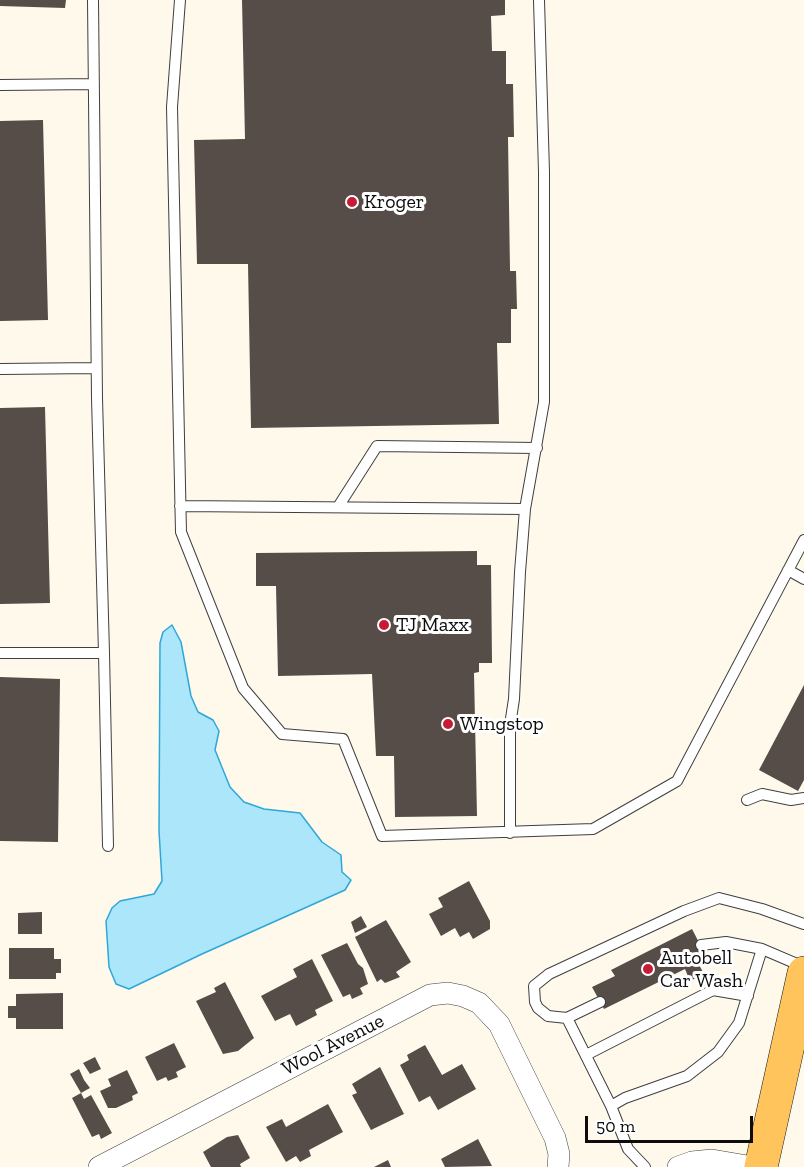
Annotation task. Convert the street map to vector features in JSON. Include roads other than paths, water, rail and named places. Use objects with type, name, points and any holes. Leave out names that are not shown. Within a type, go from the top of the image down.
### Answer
[{"type":"main road","points":[[761,1167],[804,973]]},
{"type":"street","name":"Wool Avenue","points":[[99,1167],[430,995],[448,993],[479,1003],[493,1015],[499,1024],[555,1138],[559,1154],[558,1167]]},
{"type":"street","points":[[678,1167],[692,1162],[712,1160],[753,1167]]},
{"type":"lane","points":[[93,0],[96,368],[108,846]]},
{"type":"lane","points":[[180,0],[172,107],[181,532],[243,688],[282,734],[343,739],[382,836],[592,829],[677,781],[804,540]]},
{"type":"lane","points":[[510,833],[510,725],[514,699],[525,509],[544,413],[544,172],[539,0]]},
{"type":"lane","points":[[0,85],[94,84]]},
{"type":"lane","points":[[0,369],[96,368]]},
{"type":"lane","points":[[338,507],[377,446],[537,448]]},
{"type":"lane","points":[[180,506],[525,509]]},
{"type":"lane","points":[[788,570],[804,579]]},
{"type":"lane","points":[[0,653],[104,653]]},
{"type":"lane","points":[[747,800],[762,794],[791,800],[804,798]]},
{"type":"lane","points":[[600,1002],[567,1018],[548,1016],[538,1008],[535,1002],[534,986],[549,974],[684,911],[719,898],[762,909],[804,924]]},
{"type":"lane","points":[[701,945],[726,942],[762,949],[804,967]]},
{"type":"lane","points":[[611,1106],[625,1098],[687,1076],[718,1053],[739,1023],[762,949]]},
{"type":"lane","points":[[586,1055],[713,990],[748,996]]},
{"type":"lane","points":[[567,1018],[611,1106],[628,1149],[645,1167]]},
{"type":"water","points":[[172,625],[181,642],[191,696],[198,712],[213,720],[219,731],[215,750],[230,787],[244,802],[264,809],[300,813],[322,842],[341,855],[342,872],[351,880],[345,890],[129,989],[116,984],[109,967],[106,921],[112,908],[120,901],[154,894],[162,881],[159,831],[160,643],[163,632]]},
{"type":"place","name":"Kroger","points":[[352,202]]},
{"type":"place","name":"TJ Maxx","points":[[384,625]]},
{"type":"place","name":"Wingstop","points":[[448,724]]},
{"type":"place","name":"Autobell Car Wash","points":[[648,969]]}]
